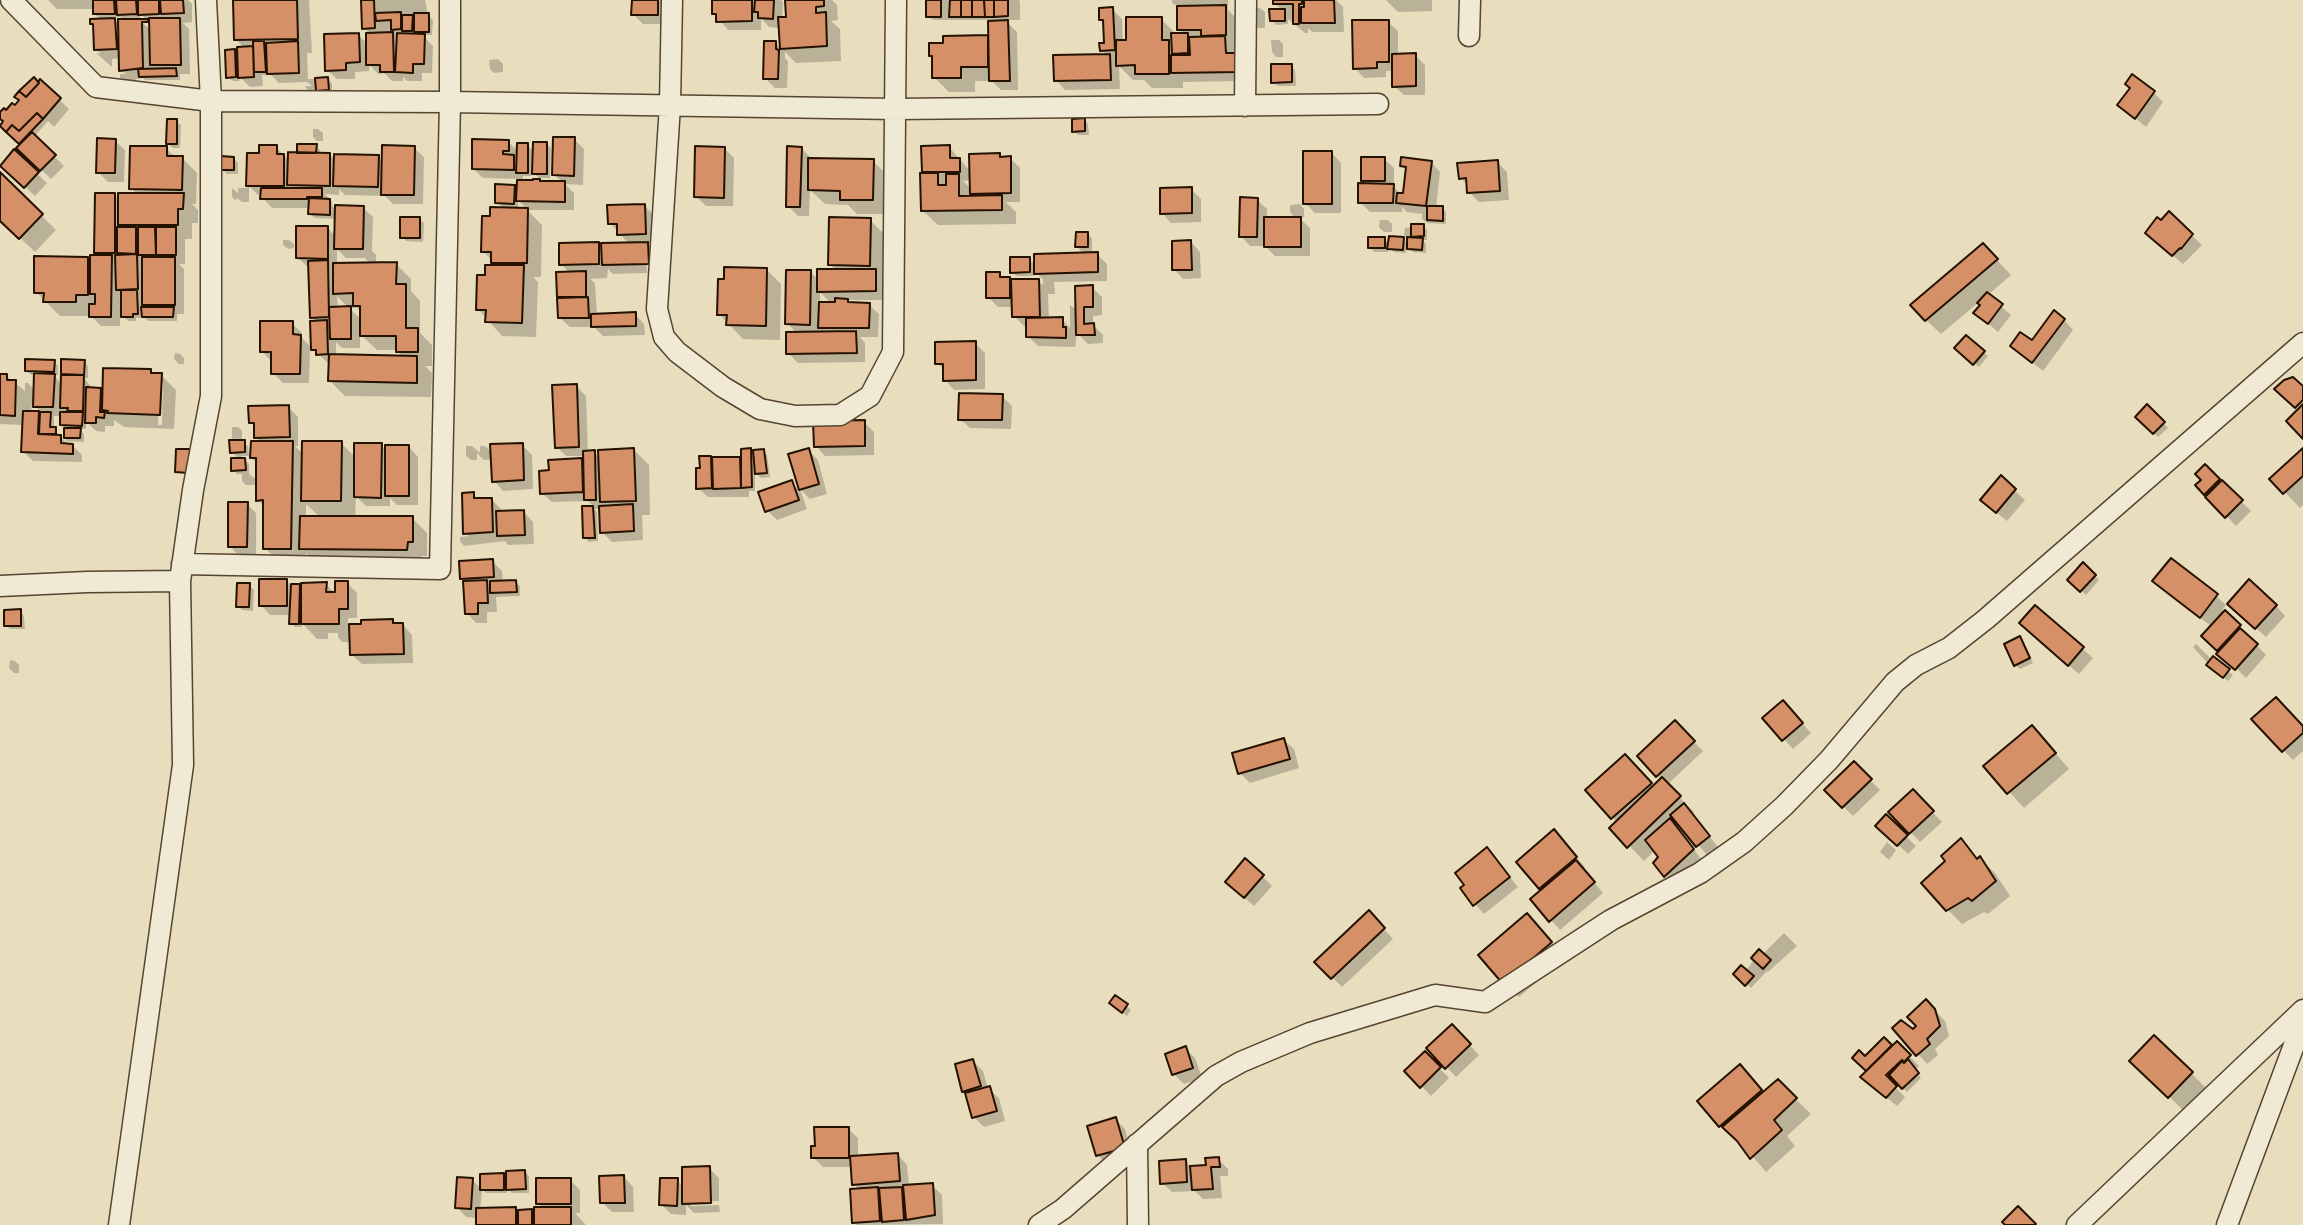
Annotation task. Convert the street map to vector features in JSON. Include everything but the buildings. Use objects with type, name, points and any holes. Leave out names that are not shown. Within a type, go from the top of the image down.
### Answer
[{"type":"street","points":[[11,0],[96,87],[211,101],[895,109],[1378,104]]},
{"type":"street","points":[[119,1225],[183,765],[181,572],[211,396],[211,101],[206,0]]},
{"type":"street","points":[[0,586],[181,572],[440,569],[450,0]]},
{"type":"street","points":[[672,0],[670,105],[657,309],[664,337],[677,352],[723,387],[760,409],[795,416],[840,415],[870,396],[893,352],[896,0]]},
{"type":"street","points":[[1245,106],[1246,0]]},
{"type":"street","points":[[1469,36],[1470,0]]},
{"type":"street","points":[[1039,1225],[1063,1209],[1216,1076],[1241,1062],[1310,1033],[1435,995],[1485,1002],[1611,920],[1700,873],[1744,842],[1784,806],[1829,760],[1895,682],[1916,665],[1949,648],[1986,619],[2303,343]]},
{"type":"street","points":[[2077,1225],[2303,1010]]},
{"type":"street","points":[[2227,1225],[2298,1050],[2303,1021]]},
{"type":"street","points":[[1137,1144],[1138,1225]]}]
